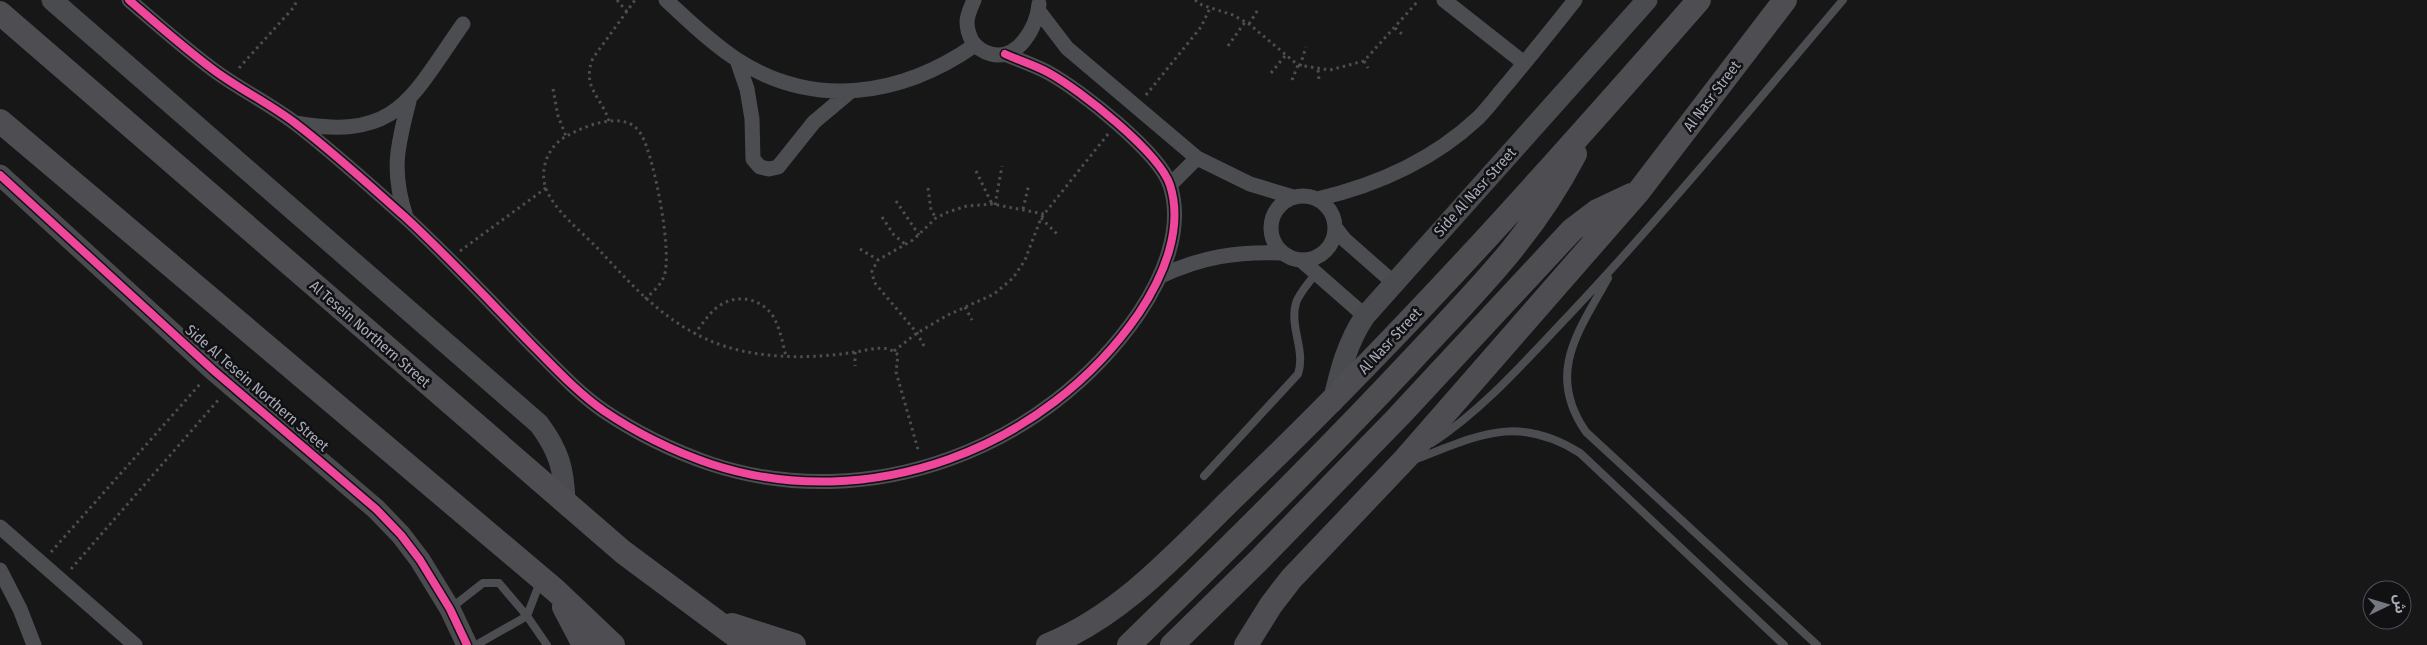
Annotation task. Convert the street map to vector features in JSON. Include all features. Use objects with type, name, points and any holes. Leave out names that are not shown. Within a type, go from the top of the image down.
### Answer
[{"type":"main road","name":"Al Nasr Street","points":[[1048,645],[1105,615],[1147,580],[1333,402],[1585,130],[1699,0]]},
{"type":"main road","name":"Al Nasr Street","points":[[1246,645],[1271,605],[1291,579],[1402,462],[1639,192],[1785,0]]},
{"type":"main road","name":"Al Tesein Northern Street","points":[[0,13],[624,552],[748,645]]},
{"type":"main road","points":[[0,37],[13,38],[38,47]]},
{"type":"main road","points":[[0,121],[548,584],[613,645]]},
{"type":"main road","points":[[1129,645],[1240,537],[1373,401],[1503,262],[1535,221],[1563,177],[1585,130]]},
{"type":"main road","points":[[1172,645],[1258,561],[1385,430],[1561,241],[1597,211],[1639,192]]},
{"type":"main road","points":[[1088,645],[1138,602],[1145,589],[1147,580]]},
{"type":"main road","points":[[548,584],[584,645]]},
{"type":"main road","points":[[708,616],[794,645]]},
{"type":"street","points":[[52,0],[539,424],[553,443],[562,464],[565,502]]},
{"type":"street","points":[[129,0],[228,80],[295,123],[406,218],[568,382],[601,409],[637,432],[675,450],[714,465],[756,475],[797,480],[840,481],[882,477],[923,468],[963,455],[1001,437],[1038,416],[1071,390],[1102,360],[1129,328],[1161,276],[1170,249],[1173,226],[1170,185],[1156,160],[1144,147],[1054,75],[1005,54]]},
{"type":"street","points":[[666,0],[719,47],[738,60],[764,74],[792,84],[822,89],[851,91],[904,82],[953,60],[975,45]]},
{"type":"street","points":[[974,0],[967,22],[969,34],[975,45],[983,52],[994,55],[1005,54],[1020,46],[1035,23],[1038,5]]},
{"type":"street","points":[[1444,0],[1524,63]]},
{"type":"street","points":[[1317,199],[1368,186],[1393,176],[1439,150],[1480,116],[1575,0]]},
{"type":"street","name":"Side Al Nasr Street","points":[[1333,402],[1343,358],[1350,341],[1365,316],[1647,0]]},
{"type":"street","points":[[1038,5],[1068,48],[1197,158],[1250,184],[1294,197],[1305,196],[1317,199],[1326,206],[1332,216],[1335,227],[1345,240],[1394,283]]},
{"type":"street","points":[[295,123],[323,128],[354,128],[383,119],[409,101],[463,24]]},
{"type":"street","points":[[738,60],[747,89],[752,120],[753,159],[760,166],[769,170],[778,167],[814,122],[851,91]]},
{"type":"street","points":[[406,218],[399,194],[396,167],[399,141],[409,101]]},
{"type":"street","points":[[1170,185],[1197,158]]},
{"type":"street","name":"Side Al Tesein Northern Street","points":[[0,174],[213,370],[376,509],[401,535],[420,560],[450,609],[467,645]]},
{"type":"street","points":[[1282,253],[1274,242],[1271,228],[1274,215],[1282,204],[1294,197]]},
{"type":"street","points":[[1301,260],[1314,258],[1325,251],[1333,240],[1335,227]]},
{"type":"street","points":[[1161,276],[1185,264],[1209,257],[1233,253],[1282,253],[1301,260],[1365,316]]},
{"type":"street","points":[[0,527],[135,645]]},
{"type":"street","points":[[0,570],[20,609],[34,645]]},
{"type":"lane","points":[[1402,462],[1448,432],[1492,396],[1614,268],[1843,0]]},
{"type":"lane","points":[[1614,268],[1577,335],[1568,358],[1566,375],[1568,395],[1578,420],[1586,432],[1817,645]]},
{"type":"lane","points":[[1204,476],[1298,374],[1302,358],[1295,309],[1299,296],[1316,274]]},
{"type":"lane","points":[[1402,462],[1489,433],[1527,431],[1564,442],[1580,453],[1784,645]]},
{"type":"lane","points":[[450,609],[478,586],[493,581],[505,587],[528,616],[547,645]]},
{"type":"lane","points":[[476,645],[528,616],[548,584]]},
{"type":"path","points":[[228,80],[294,7],[297,0]]},
{"type":"path","points":[[617,0],[626,12]]},
{"type":"path","points":[[609,121],[591,88],[588,69],[593,58],[635,0]]},
{"type":"path","points":[[1195,0],[1249,24],[1284,56],[1299,66],[1318,70],[1342,69],[1364,61],[1418,0]]},
{"type":"path","points":[[1136,107],[1201,27],[1210,8]]},
{"type":"path","points":[[1249,24],[1258,8]]},
{"type":"path","points":[[1228,46],[1245,22]]},
{"type":"path","points":[[1395,28],[1404,36]]},
{"type":"path","points":[[1292,80],[1306,47]]},
{"type":"path","points":[[1271,73],[1284,56]]},
{"type":"path","points":[[1364,61],[1368,68]]},
{"type":"path","points":[[1318,70],[1319,80]]},
{"type":"path","points":[[553,89],[558,116],[566,136]]},
{"type":"path","points":[[645,299],[654,291],[664,276],[667,260],[657,189],[642,136],[629,123],[609,121],[566,136],[548,153],[544,177],[546,188],[555,204],[645,299],[680,326],[694,334],[740,350],[786,356],[855,352],[882,347],[894,351],[898,354],[896,372],[923,468]]},
{"type":"path","points":[[894,351],[917,333],[965,307],[994,294],[1013,278],[1025,260],[1042,216],[1116,124]]},
{"type":"path","points":[[993,205],[1002,166]]},
{"type":"path","points":[[976,171],[993,205]]},
{"type":"path","points":[[1023,209],[1029,184]]},
{"type":"path","points":[[448,260],[546,188]]},
{"type":"path","points":[[928,188],[932,210],[936,218]]},
{"type":"path","points":[[896,201],[919,235]]},
{"type":"path","points":[[924,346],[917,333],[874,282],[872,271],[878,260],[919,235],[936,218],[967,206],[993,205],[1023,209],[1042,216],[1060,236]]},
{"type":"path","points":[[882,217],[894,235],[906,244]]},
{"type":"path","points":[[860,249],[878,260]]},
{"type":"path","points":[[694,334],[723,303],[735,299],[747,299],[759,303],[769,310],[776,321],[786,356]]},
{"type":"path","points":[[965,307],[972,320]]},
{"type":"path","points":[[855,352],[855,366]]},
{"type":"path","points":[[42,562],[213,370]]},
{"type":"path","points":[[62,580],[232,385]]},
{"type":"cycle path","points":[[129,0],[204,63],[285,116],[351,169],[421,232],[576,389],[594,404],[630,427],[683,453],[711,464],[771,478],[831,481],[891,475],[949,459],[1004,434],[1055,401],[1100,361],[1148,299],[1163,268],[1173,235],[1174,202],[1170,185],[1163,171],[1151,156],[1117,123],[1063,81],[1044,70],[1005,54]]},
{"type":"cycle path","points":[[0,175],[213,370],[376,509],[401,535],[420,560],[450,609],[467,645]]}]
